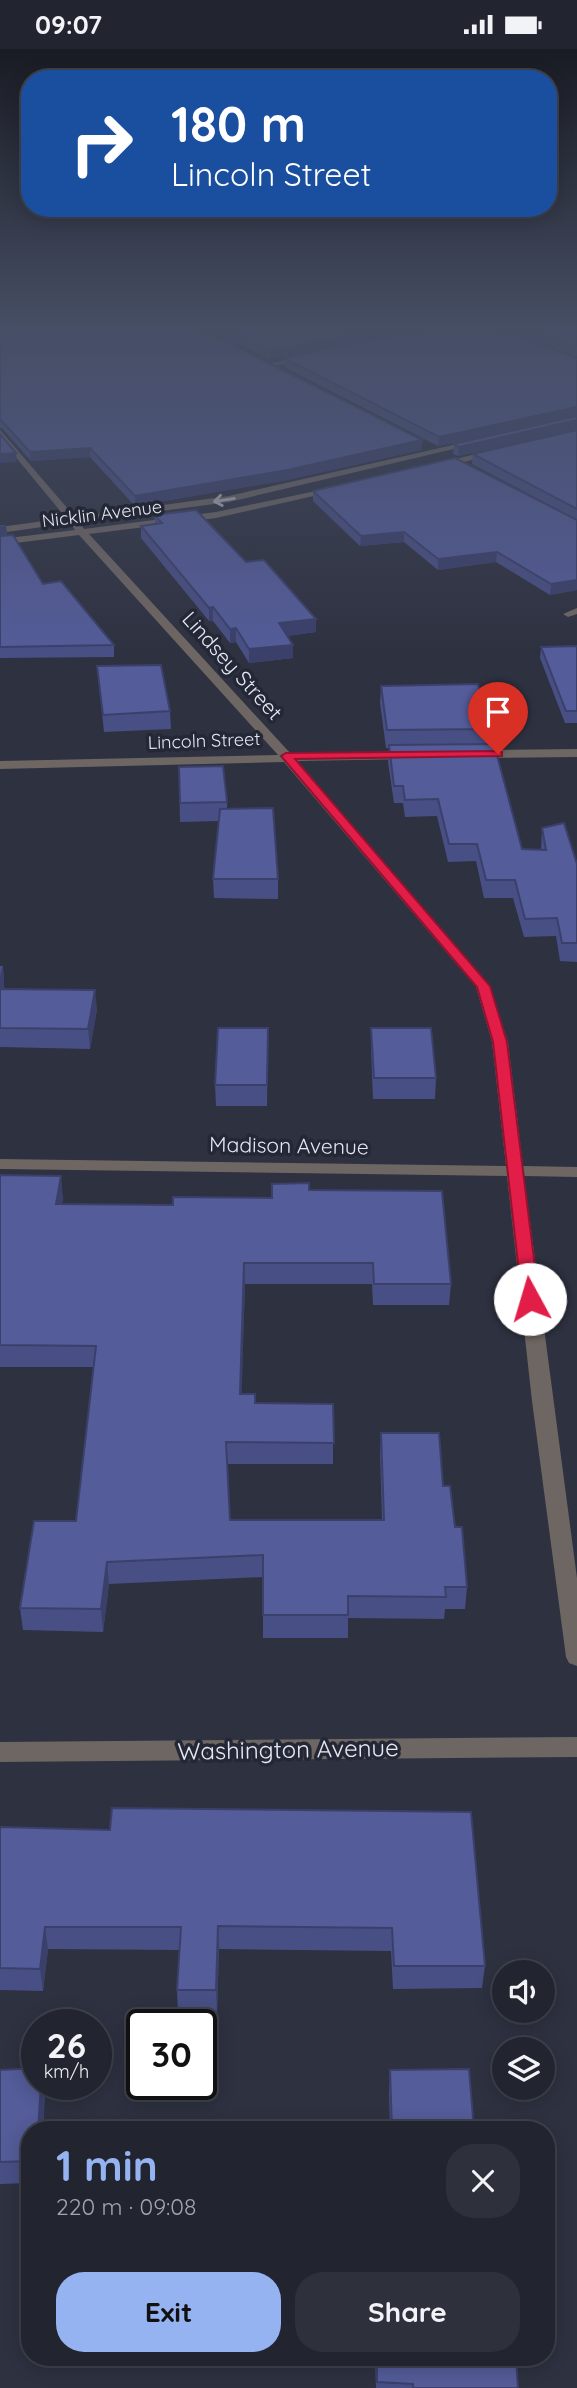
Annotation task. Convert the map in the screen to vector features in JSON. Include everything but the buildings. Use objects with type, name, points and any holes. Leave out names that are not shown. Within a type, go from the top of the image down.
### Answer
[{"type":"street","name":"Lindsey Street","points":[[1,434],[77,526],[286,756],[483,986],[500,1042],[542,1401],[577,1657]]},
{"type":"street","name":"Nicklin Avenue","points":[[0,542],[229,499],[489,440]]},
{"type":"street","points":[[428,446],[468,467]]},
{"type":"street","points":[[430,467],[510,449]]},
{"type":"street","name":"Nicklin Avenue","points":[[0,530],[216,515],[350,487]]},
{"type":"street","points":[[452,754],[577,753]]},
{"type":"street","name":"Lincoln Street","points":[[0,765],[286,756],[425,755]]},
{"type":"street","name":"Madison Avenue","points":[[0,1164],[577,1172]]},
{"type":"street","name":"Washington Avenue","points":[[0,1752],[577,1747]]},
{"type":"route","points":[[498,754],[286,756],[483,986],[500,1042],[530,1299]]}]
